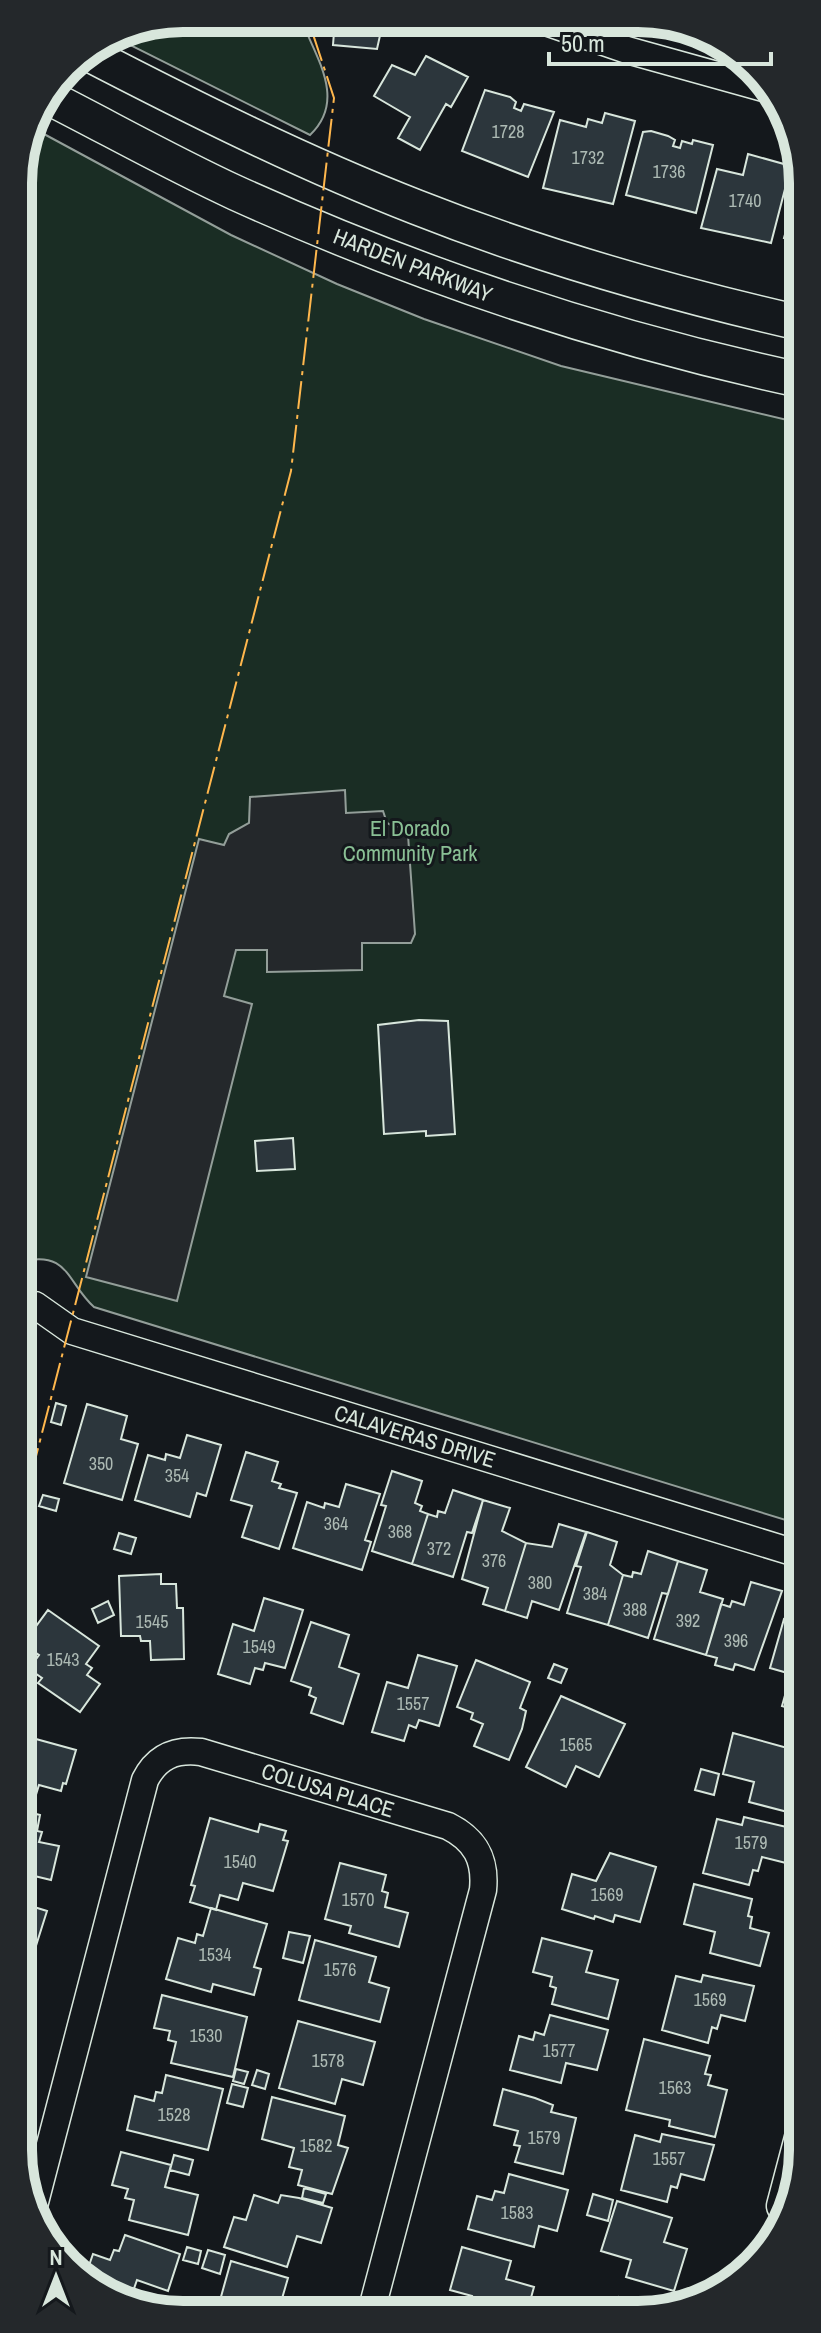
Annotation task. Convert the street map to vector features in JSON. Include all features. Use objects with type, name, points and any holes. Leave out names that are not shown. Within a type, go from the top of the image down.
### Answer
[{"type":"street","points":[[575,32],[753,85]]},
{"type":"street","points":[[98,59],[303,160],[416,208],[612,275],[789,320]]},
{"type":"street","name":"HARDEN PARKWAY","points":[[56,101],[233,191],[331,234],[473,289],[594,329],[789,377]]},
{"type":"street","name":"CALAVERAS DRIVE","points":[[35,1305],[72,1331],[789,1551]]},
{"type":"street","name":"COLUSA PLACE","points":[[38,2191],[145,1780],[157,1762],[178,1752],[201,1752],[448,1826],[467,1837],[479,1852],[483,1890],[374,2301]]},
{"type":"green space","points":[[173,32],[306,32],[325,78],[327,93],[321,122],[310,135],[127,43]]},
{"type":"green space","name":"El Dorado Community Park","points":[[41,132],[231,235],[337,284],[424,319],[561,366],[789,420],[789,1521],[94,1307],[58,1264],[32,1260],[32,173]]},
{"type":"shaded area","points":[[345,790],[346,813],[383,811],[387,823],[395,827],[403,825],[408,835],[415,934],[411,943],[362,943],[362,970],[267,972],[267,950],[236,950],[224,996],[252,1004],[177,1301],[86,1277],[199,839],[224,845],[229,834],[249,823],[250,797]]},
{"type":"building","points":[[334,32],[381,32],[377,49],[333,45]]},
{"type":"building","points":[[426,56],[468,77],[451,107],[446,104],[420,150],[398,138],[410,117],[374,96],[392,65],[415,75]]},
{"type":"building","points":[[485,90],[510,97],[516,102],[514,108],[521,111],[524,104],[554,112],[528,177],[462,151]]},
{"type":"building","points":[[605,113],[635,121],[613,204],[543,188],[560,120],[586,127],[588,119],[602,123]]},
{"type":"building","points":[[651,131],[675,140],[673,146],[680,148],[682,141],[692,144],[693,140],[713,145],[696,213],[626,195],[643,132]]},
{"type":"building","points":[[748,154],[788,165],[789,175],[771,243],[701,228],[717,169],[743,175]]},
{"type":"building","points":[[789,220],[789,239],[784,238]]},
{"type":"building","points":[[419,1020],[448,1021],[455,1134],[426,1136],[426,1131],[384,1134],[378,1025]]},
{"type":"building","points":[[293,1138],[295,1169],[257,1171],[255,1141]]},
{"type":"building","points":[[56,1403],[66,1406],[61,1425],[51,1422]]},
{"type":"building","points":[[87,1404],[127,1416],[121,1439],[138,1444],[122,1500],[64,1483]]},
{"type":"building","points":[[187,1435],[221,1445],[206,1496],[197,1493],[190,1517],[135,1500],[148,1455],[165,1460],[166,1454],[180,1458]]},
{"type":"building","points":[[246,1452],[278,1462],[272,1481],[281,1484],[279,1488],[297,1493],[279,1549],[242,1537],[252,1506],[231,1500]]},
{"type":"building","points":[[392,1471],[422,1481],[415,1503],[422,1506],[420,1511],[428,1514],[412,1564],[372,1551],[386,1506],[381,1505]]},
{"type":"building","points":[[346,1484],[380,1494],[365,1540],[371,1542],[362,1570],[293,1548],[307,1502],[324,1508],[325,1503],[339,1507]]},
{"type":"building","points":[[453,1490],[483,1500],[472,1533],[467,1532],[453,1577],[412,1564],[428,1514],[437,1517],[438,1511],[445,1513]]},
{"type":"building","points":[[43,1495],[59,1499],[56,1511],[39,1506]]},
{"type":"building","points":[[483,1500],[510,1508],[502,1531],[526,1543],[505,1611],[483,1604],[488,1588],[462,1579]]},
{"type":"building","points":[[559,1524],[586,1532],[559,1610],[532,1601],[527,1618],[505,1611],[526,1543],[552,1547]]},
{"type":"building","points":[[587,1532],[617,1542],[610,1565],[623,1575],[608,1625],[567,1613],[581,1567],[576,1566]]},
{"type":"building","points":[[119,1533],[136,1538],[131,1554],[114,1549]]},
{"type":"building","points":[[648,1551],[678,1561],[668,1594],[662,1593],[648,1638],[608,1625],[623,1575],[632,1577],[633,1572],[641,1574]]},
{"type":"building","points":[[678,1561],[707,1570],[700,1592],[723,1599],[706,1655],[654,1639]]},
{"type":"building","points":[[161,1574],[161,1584],[176,1584],[177,1608],[183,1608],[184,1659],[151,1660],[150,1641],[141,1641],[140,1636],[121,1636],[119,1576]]},
{"type":"building","points":[[751,1582],[782,1591],[754,1670],[735,1664],[733,1670],[715,1665],[717,1658],[706,1655],[721,1604],[730,1607],[732,1601],[744,1605]]},
{"type":"building","points":[[264,1598],[303,1610],[285,1668],[265,1663],[263,1670],[255,1668],[250,1684],[218,1674],[233,1624],[254,1631]]},
{"type":"building","points":[[108,1601],[114,1615],[98,1623],[92,1609]]},
{"type":"building","points":[[48,1610],[99,1646],[86,1664],[92,1668],[87,1675],[100,1684],[80,1712],[38,1683],[42,1678],[32,1671],[32,1665],[39,1655],[32,1650],[32,1632]]},
{"type":"building","points":[[784,1619],[789,1620],[789,1673],[770,1668]]},
{"type":"building","points":[[311,1622],[349,1635],[339,1667],[359,1674],[343,1724],[311,1713],[316,1698],[309,1695],[311,1688],[291,1681]]},
{"type":"building","points":[[418,1655],[457,1666],[439,1726],[419,1720],[416,1728],[409,1725],[404,1741],[372,1732],[387,1682],[408,1688]]},
{"type":"building","points":[[476,1660],[530,1682],[520,1708],[526,1711],[522,1729],[509,1760],[474,1746],[483,1724],[471,1719],[473,1713],[457,1707]]},
{"type":"building","points":[[554,1664],[567,1669],[561,1683],[548,1678]]},
{"type":"building","points":[[789,1681],[789,1708],[782,1706]]},
{"type":"building","points":[[561,1696],[625,1724],[599,1777],[576,1766],[566,1787],[526,1767]]},
{"type":"building","points":[[733,1733],[789,1748],[789,1812],[749,1802],[754,1782],[723,1774]]},
{"type":"building","points":[[32,1738],[76,1750],[61,1791],[39,1785],[34,1801]]},
{"type":"building","points":[[701,1769],[719,1774],[714,1795],[695,1790]]},
{"type":"building","points":[[32,1813],[40,1815],[37,1831],[42,1832],[39,1842],[59,1846],[51,1880],[32,1875]]},
{"type":"building","points":[[744,1817],[789,1828],[786,1863],[762,1857],[758,1871],[753,1870],[749,1885],[703,1873],[717,1819],[742,1825]]},
{"type":"building","points":[[210,1818],[258,1832],[260,1824],[286,1831],[283,1840],[288,1841],[273,1891],[243,1883],[238,1900],[220,1895],[216,1910],[190,1902],[195,1886],[191,1885]]},
{"type":"building","points":[[610,1853],[656,1867],[640,1922],[615,1915],[613,1922],[595,1916],[594,1919],[562,1909],[572,1874],[596,1881]]},
{"type":"building","points":[[340,1863],[386,1875],[382,1891],[388,1893],[385,1907],[408,1913],[399,1947],[349,1933],[351,1926],[325,1919]]},
{"type":"building","points":[[694,1884],[752,1899],[748,1916],[752,1917],[750,1928],[769,1933],[760,1966],[710,1953],[715,1932],[684,1924]]},
{"type":"building","points":[[32,1906],[47,1911],[32,1951]]},
{"type":"building","points":[[211,1908],[267,1924],[254,1967],[261,1969],[254,1995],[213,1984],[211,1992],[166,1979],[178,1938],[195,1943],[197,1934],[203,1936]]},
{"type":"building","points":[[289,1932],[310,1936],[303,1963],[283,1958]]},
{"type":"building","points":[[542,1938],[592,1951],[586,1972],[618,1980],[608,2019],[552,2004],[556,1988],[550,1986],[552,1977],[533,1972]]},
{"type":"building","points":[[315,1940],[376,1957],[369,1982],[389,1988],[380,2022],[299,2000]]},
{"type":"building","points":[[703,1975],[754,1986],[745,2021],[721,2015],[717,2029],[712,2027],[708,2043],[662,2030],[676,1976],[701,1982]]},
{"type":"building","points":[[162,1995],[247,2017],[233,2077],[171,2063],[176,2042],[168,2040],[170,2031],[154,2028]]},
{"type":"building","points":[[550,2015],[608,2030],[597,2070],[566,2063],[561,2083],[510,2070],[519,2036],[533,2040],[535,2032],[544,2035]]},
{"type":"building","points":[[298,2021],[375,2042],[363,2085],[342,2079],[335,2104],[279,2088]]},
{"type":"building","points":[[644,2039],[710,2056],[705,2074],[711,2075],[708,2085],[727,2090],[715,2137],[669,2126],[670,2120],[626,2110]]},
{"type":"building","points":[[236,2069],[248,2072],[244,2084],[233,2081]]},
{"type":"building","points":[[257,2070],[269,2074],[265,2089],[252,2085]]},
{"type":"building","points":[[166,2075],[223,2089],[208,2150],[127,2130],[135,2096],[154,2101],[156,2092],[162,2093]]},
{"type":"building","points":[[232,2084],[248,2088],[243,2107],[227,2103]]},
{"type":"building","points":[[503,2089],[553,2105],[551,2112],[576,2118],[563,2174],[515,2162],[520,2146],[514,2145],[518,2131],[494,2125]]},
{"type":"building","points":[[272,2097],[345,2116],[338,2145],[348,2148],[332,2194],[298,2185],[302,2170],[289,2167],[294,2148],[262,2139]]},
{"type":"building","points":[[662,2134],[714,2145],[704,2180],[681,2174],[677,2188],[671,2186],[667,2202],[621,2190],[635,2135],[660,2142]]},
{"type":"building","points":[[121,2152],[171,2165],[165,2187],[198,2195],[188,2235],[129,2220],[134,2200],[125,2198],[128,2189],[112,2185]]},
{"type":"building","points":[[174,2155],[193,2160],[189,2175],[170,2170]]},
{"type":"building","points":[[509,2174],[568,2190],[557,2231],[539,2226],[534,2247],[468,2229],[477,2196],[492,2200],[495,2191],[504,2193]]},
{"type":"building","points":[[304,2188],[326,2194],[323,2203],[302,2198]]},
{"type":"building","points":[[593,2194],[613,2200],[608,2221],[587,2215]]},
{"type":"building","points":[[254,2195],[278,2203],[281,2195],[299,2198],[332,2208],[321,2243],[297,2236],[287,2267],[224,2247],[234,2217],[246,2220]]},
{"type":"building","points":[[617,2201],[672,2218],[664,2242],[687,2249],[674,2291],[626,2277],[631,2260],[601,2251]]},
{"type":"building","points":[[125,2235],[180,2254],[168,2291],[137,2280],[133,2292],[96,2273],[96,2255],[110,2260],[114,2250],[119,2251]]},
{"type":"building","points":[[187,2247],[201,2251],[198,2264],[183,2260]]},
{"type":"building","points":[[462,2247],[511,2261],[506,2279],[534,2287],[530,2301],[471,2301],[472,2296],[450,2290]]},
{"type":"building","points":[[208,2250],[225,2255],[220,2274],[202,2268]]},
{"type":"building","points":[[231,2261],[288,2278],[281,2301],[220,2301]]},
{"type":"building","points":[[619,2297],[641,2301],[638,2301],[618,2301]]},
{"type":"power","points":[[32,1472],[291,471],[334,98],[312,32]]}]
